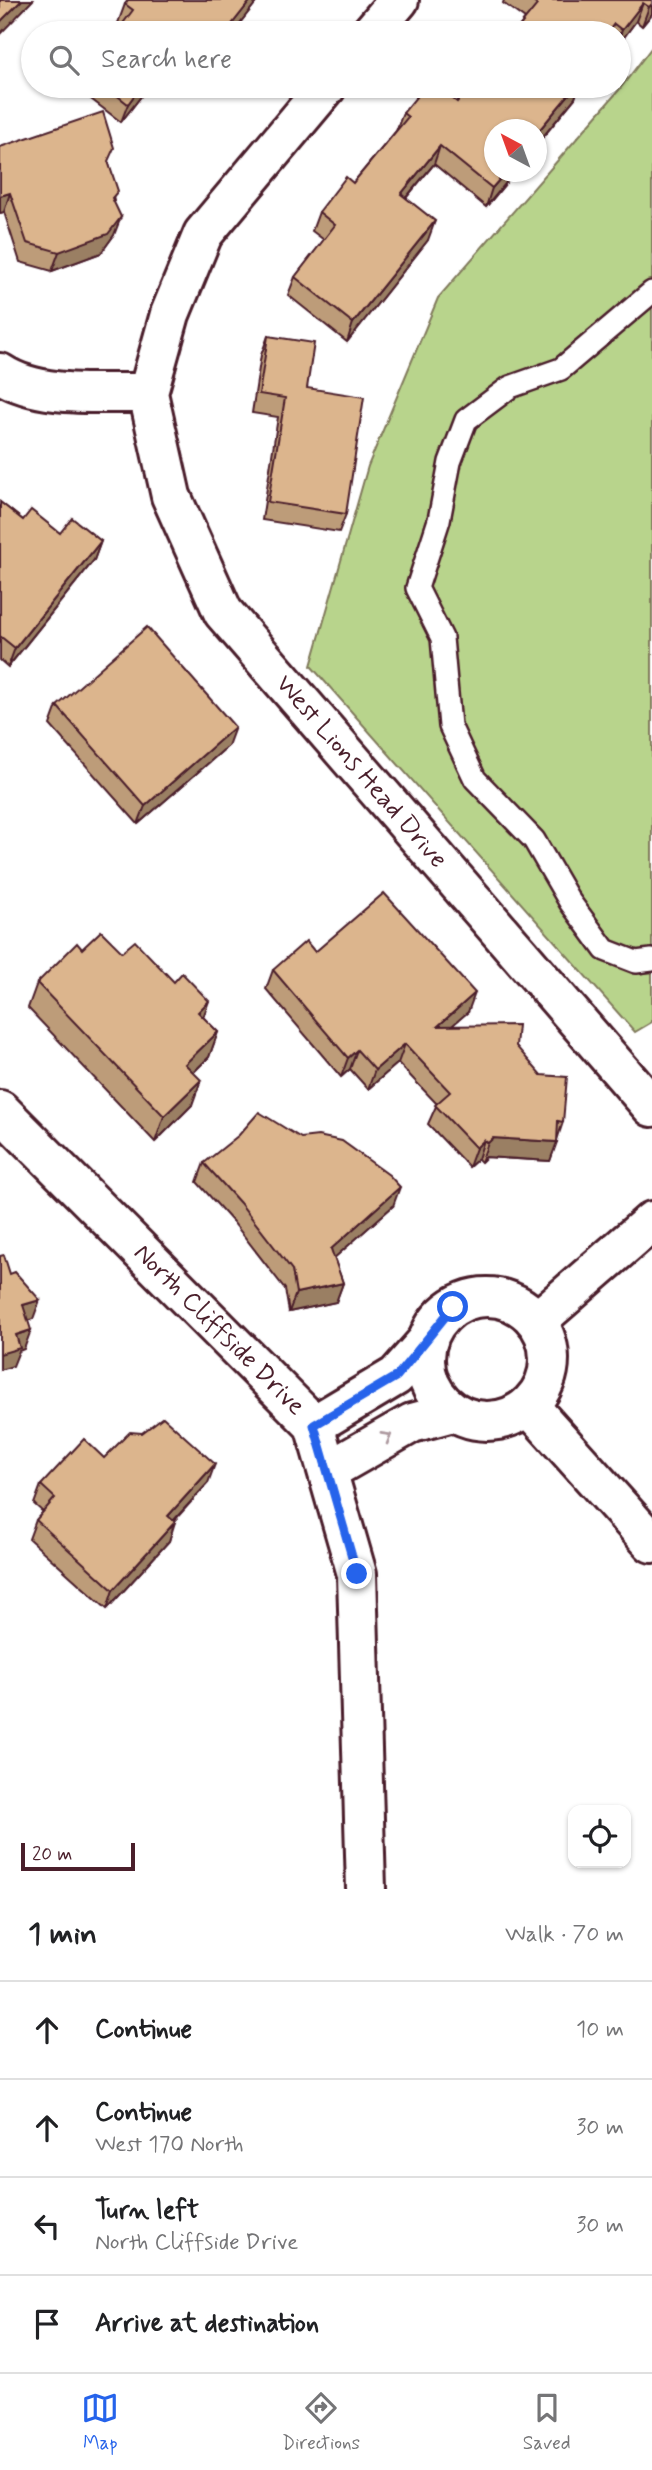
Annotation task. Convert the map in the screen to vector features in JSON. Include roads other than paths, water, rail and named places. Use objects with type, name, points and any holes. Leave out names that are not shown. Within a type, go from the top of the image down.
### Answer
[{"type":"street","points":[[381,21],[399,0]]},
{"type":"street","points":[[0,373],[16,384],[65,390],[148,393],[170,314],[203,234],[317,98]]},
{"type":"street","name":"West Lions Head Drive","points":[[148,393],[171,496],[223,612],[652,1107]]},
{"type":"street","name":"North Cliffside Drive","points":[[0,1110],[314,1425],[357,1574],[366,1889]]},
{"type":"street","points":[[537,1321],[652,1222]]},
{"type":"street","points":[[314,1425],[397,1376],[428,1340],[438,1321],[453,1307],[472,1298],[494,1296],[514,1302],[531,1314],[544,1331],[550,1352],[549,1372],[542,1391],[529,1406],[512,1417],[492,1422],[471,1420],[453,1412],[438,1399],[428,1381],[425,1361],[428,1340]]},
{"type":"street","points":[[529,1406],[652,1543]]},
{"type":"street","points":[[328,1471],[412,1423],[453,1412]]},
{"type":"lane","points":[[652,292],[561,369],[510,387],[466,420],[450,462],[439,520],[417,588],[442,638],[450,726],[475,779],[534,840],[570,902],[605,950],[636,962],[652,960]]}]
